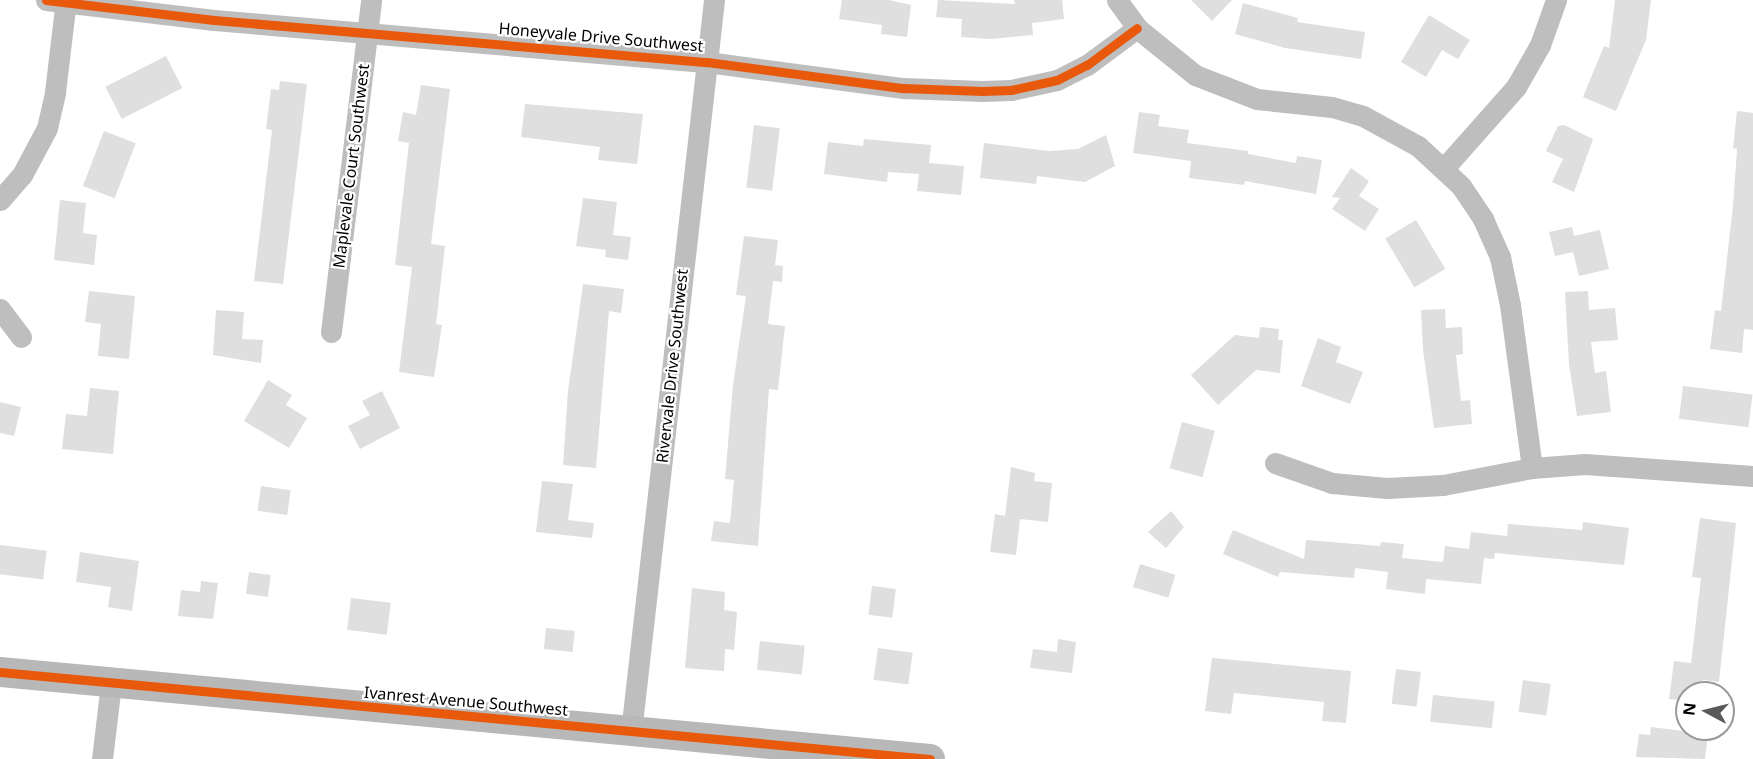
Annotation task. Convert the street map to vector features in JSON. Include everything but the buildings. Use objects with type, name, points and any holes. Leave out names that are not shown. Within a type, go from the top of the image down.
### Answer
[{"type":"street","name":"Maplevale Court Southwest","points":[[331,332],[371,0]]},
{"type":"street","name":"Rivervale Drive Southwest","points":[[631,732],[714,0]]},
{"type":"street","points":[[1117,0],[1137,28],[1174,61],[1212,84],[1257,99],[1332,108],[1363,116],[1401,134],[1445,167],[1483,219],[1500,257],[1510,305],[1532,468]]},
{"type":"street","points":[[1445,167],[1516,87],[1539,45],[1556,0]]},
{"type":"street","name":"Honeyvale Drive Southwest","points":[[59,1],[368,32],[706,62],[903,88],[999,91],[1043,84],[1075,72],[1137,28]]},
{"type":"street","points":[[0,200],[22,175],[47,128],[55,92],[59,1]]},
{"type":"street","points":[[0,309],[21,337]]},
{"type":"street","points":[[1275,464],[1332,483],[1387,488],[1443,485],[1532,468],[1611,464],[1753,476]]},
{"type":"street","name":"Ivanrest Avenue Southwest","points":[[0,672],[930,759]]},
{"type":"street","points":[[102,759],[111,682]]},
{"type":"cycle path","points":[[46,0],[214,20],[707,62],[903,88],[982,91],[1011,90],[1057,80],[1087,65],[1137,28]]},
{"type":"cycle path","points":[[0,672],[930,759]]}]
